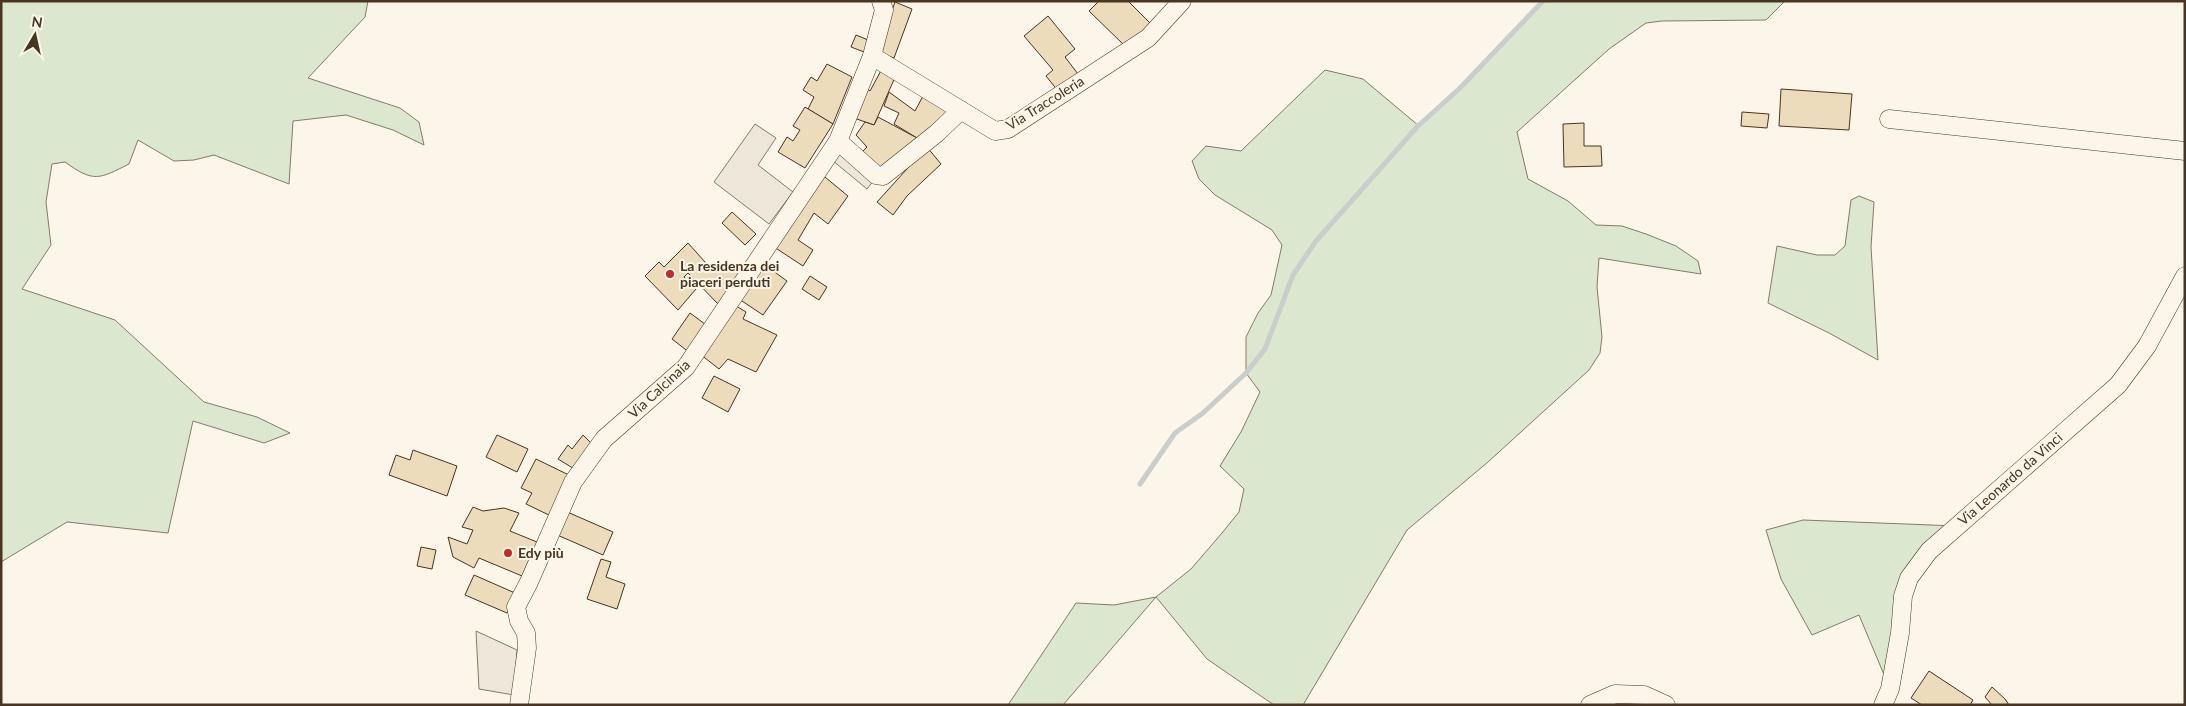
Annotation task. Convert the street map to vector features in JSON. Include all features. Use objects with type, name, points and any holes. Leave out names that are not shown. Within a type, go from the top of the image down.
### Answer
[{"type":"street","name":"Via Calcinaia","points":[[519,705],[527,648],[526,633],[519,621],[516,607],[573,482],[604,439],[686,367],[838,141],[872,56],[884,10],[881,1]]},
{"type":"street","name":"Via Traccoleria","points":[[872,56],[995,131],[1008,129],[1148,38],[1182,1]]},
{"type":"street","points":[[838,141],[876,175],[883,176],[937,133],[961,110]]},
{"type":"street","points":[[1889,119],[2185,151]]},
{"type":"street","name":"Via Leonardo da Vinci","points":[[1883,705],[1890,689],[1900,633],[1903,596],[1909,578],[1928,551],[2118,385],[2147,346],[2185,276]]},
{"type":"street","points":[[1590,705],[1615,694],[1644,695],[1666,705]]},
{"type":"green space","points":[[1,1],[368,1],[365,17],[308,78],[400,108],[419,122],[424,145],[393,130],[346,115],[293,121],[289,184],[214,155],[194,160],[174,161],[138,140],[129,164],[103,175],[90,176],[65,162],[52,164],[46,202],[51,245],[22,289],[115,320],[204,402],[257,417],[290,433],[264,443],[193,421],[168,533],[67,522],[1,562]]},
{"type":"green space","points":[[1543,1],[1785,1],[1766,20],[1662,21],[1646,23],[1609,49],[1517,132],[1528,179],[1568,201],[1596,225],[1622,226],[1676,246],[1698,261],[1701,274],[1599,258],[1597,287],[1602,337],[1600,353],[1589,370],[1488,462],[1407,530],[1303,705],[1274,705],[1207,659],[1156,597],[1191,569],[1239,512],[1244,489],[1220,466],[1241,432],[1260,392],[1246,373],[1246,337],[1258,313],[1271,295],[1282,245],[1272,230],[1215,195],[1199,179],[1192,161],[1206,146],[1241,151],[1325,70],[1363,79],[1419,126],[1460,88]]},
{"type":"green space","points":[[1859,196],[1874,202],[1871,247],[1878,360],[1768,303],[1777,246],[1817,255],[1835,255],[1845,246],[1851,200]]},
{"type":"green space","points":[[1803,520],[1957,526],[1909,578],[1890,689],[1859,615],[1812,635],[1781,579],[1766,530]]},
{"type":"green space","points":[[1156,597],[1063,705],[1008,705],[1076,603],[1114,605]]},
{"type":"shaded area","points":[[755,124],[776,138],[758,165],[793,192],[769,224],[714,182]]},
{"type":"shaded area","points":[[844,140],[881,171],[867,189],[832,160]]},
{"type":"shaded area","points":[[476,631],[517,650],[514,695],[479,689]]},
{"type":"building","points":[[1099,1],[1128,1],[1150,23],[1126,47],[1089,11]]},
{"type":"building","points":[[895,2],[912,9],[894,58],[877,52]]},
{"type":"building","points":[[1048,16],[1075,49],[1065,57],[1078,74],[1058,91],[1046,76],[1053,70],[1024,36]]},
{"type":"building","points":[[856,35],[868,40],[864,52],[851,47]]},
{"type":"building","points":[[827,64],[852,77],[833,124],[808,109],[814,97],[803,90],[811,77],[817,81]]},
{"type":"building","points":[[883,67],[896,75],[874,125],[851,117],[864,86],[870,91]]},
{"type":"building","points":[[1781,89],[1852,94],[1849,130],[1779,126]]},
{"type":"building","points":[[889,92],[915,111],[923,96],[950,110],[935,132],[928,129],[922,141],[894,124],[899,113],[884,106]]},
{"type":"building","points":[[805,107],[833,124],[805,168],[778,152],[787,137],[793,141],[800,130],[793,126]]},
{"type":"building","points":[[1742,112],[1769,114],[1767,128],[1741,126]]},
{"type":"building","points":[[878,117],[917,138],[911,148],[881,170],[861,153],[867,147],[856,135],[865,122],[874,125]]},
{"type":"building","points":[[1584,123],[1584,146],[1601,146],[1602,166],[1564,167],[1563,124]]},
{"type":"building","points":[[927,147],[941,164],[907,196],[893,215],[877,202]]},
{"type":"building","points":[[820,173],[848,196],[828,224],[814,213],[798,240],[813,250],[803,266],[771,245]]},
{"type":"building","points":[[732,212],[756,234],[745,245],[722,223]]},
{"type":"building","points":[[688,243],[714,272],[727,261],[742,274],[720,306],[688,273],[684,277],[696,289],[678,310],[645,276],[659,262],[664,267]]},
{"type":"building","points":[[761,262],[787,281],[763,315],[736,297]]},
{"type":"building","points":[[810,276],[827,287],[819,300],[802,289]]},
{"type":"building","points":[[733,304],[746,312],[743,319],[777,335],[756,372],[728,359],[719,369],[700,354]]},
{"type":"building","points":[[690,313],[709,327],[690,353],[672,339]]},
{"type":"building","points":[[714,376],[740,389],[728,412],[702,398]]},
{"type":"building","points":[[497,435],[528,449],[517,472],[486,457]]},
{"type":"building","points":[[583,435],[594,446],[576,470],[558,459],[568,445],[572,449]]},
{"type":"building","points":[[413,450],[457,466],[447,496],[389,475],[396,455],[410,460]]},
{"type":"building","points":[[536,459],[573,477],[553,517],[526,504],[532,493],[521,488]]},
{"type":"building","points":[[473,507],[483,511],[504,508],[519,513],[510,531],[537,542],[522,576],[479,558],[474,568],[453,557],[448,537],[467,544],[473,530],[462,527]]},
{"type":"building","points":[[565,511],[613,532],[603,555],[555,534]]},
{"type":"building","points":[[421,547],[436,550],[432,569],[417,566]]},
{"type":"building","points":[[601,559],[611,562],[606,577],[625,584],[617,609],[587,599]]},
{"type":"building","points":[[474,575],[515,593],[507,613],[465,595]]},
{"type":"building","points":[[1929,671],[1973,700],[1970,705],[1922,705],[1911,698]]},
{"type":"building","points":[[1992,687],[2009,705],[1992,705],[1985,697]]},
{"type":"waterway","points":[[1140,484],[1175,433],[1203,413],[1246,373],[1265,349],[1293,275],[1316,241],[1418,126],[1460,88],[1543,1]]},
{"type":"place","name":"La residenza dei piaceri perduti","points":[[670,274]]},
{"type":"place","name":"Edy più","points":[[508,553]]}]
